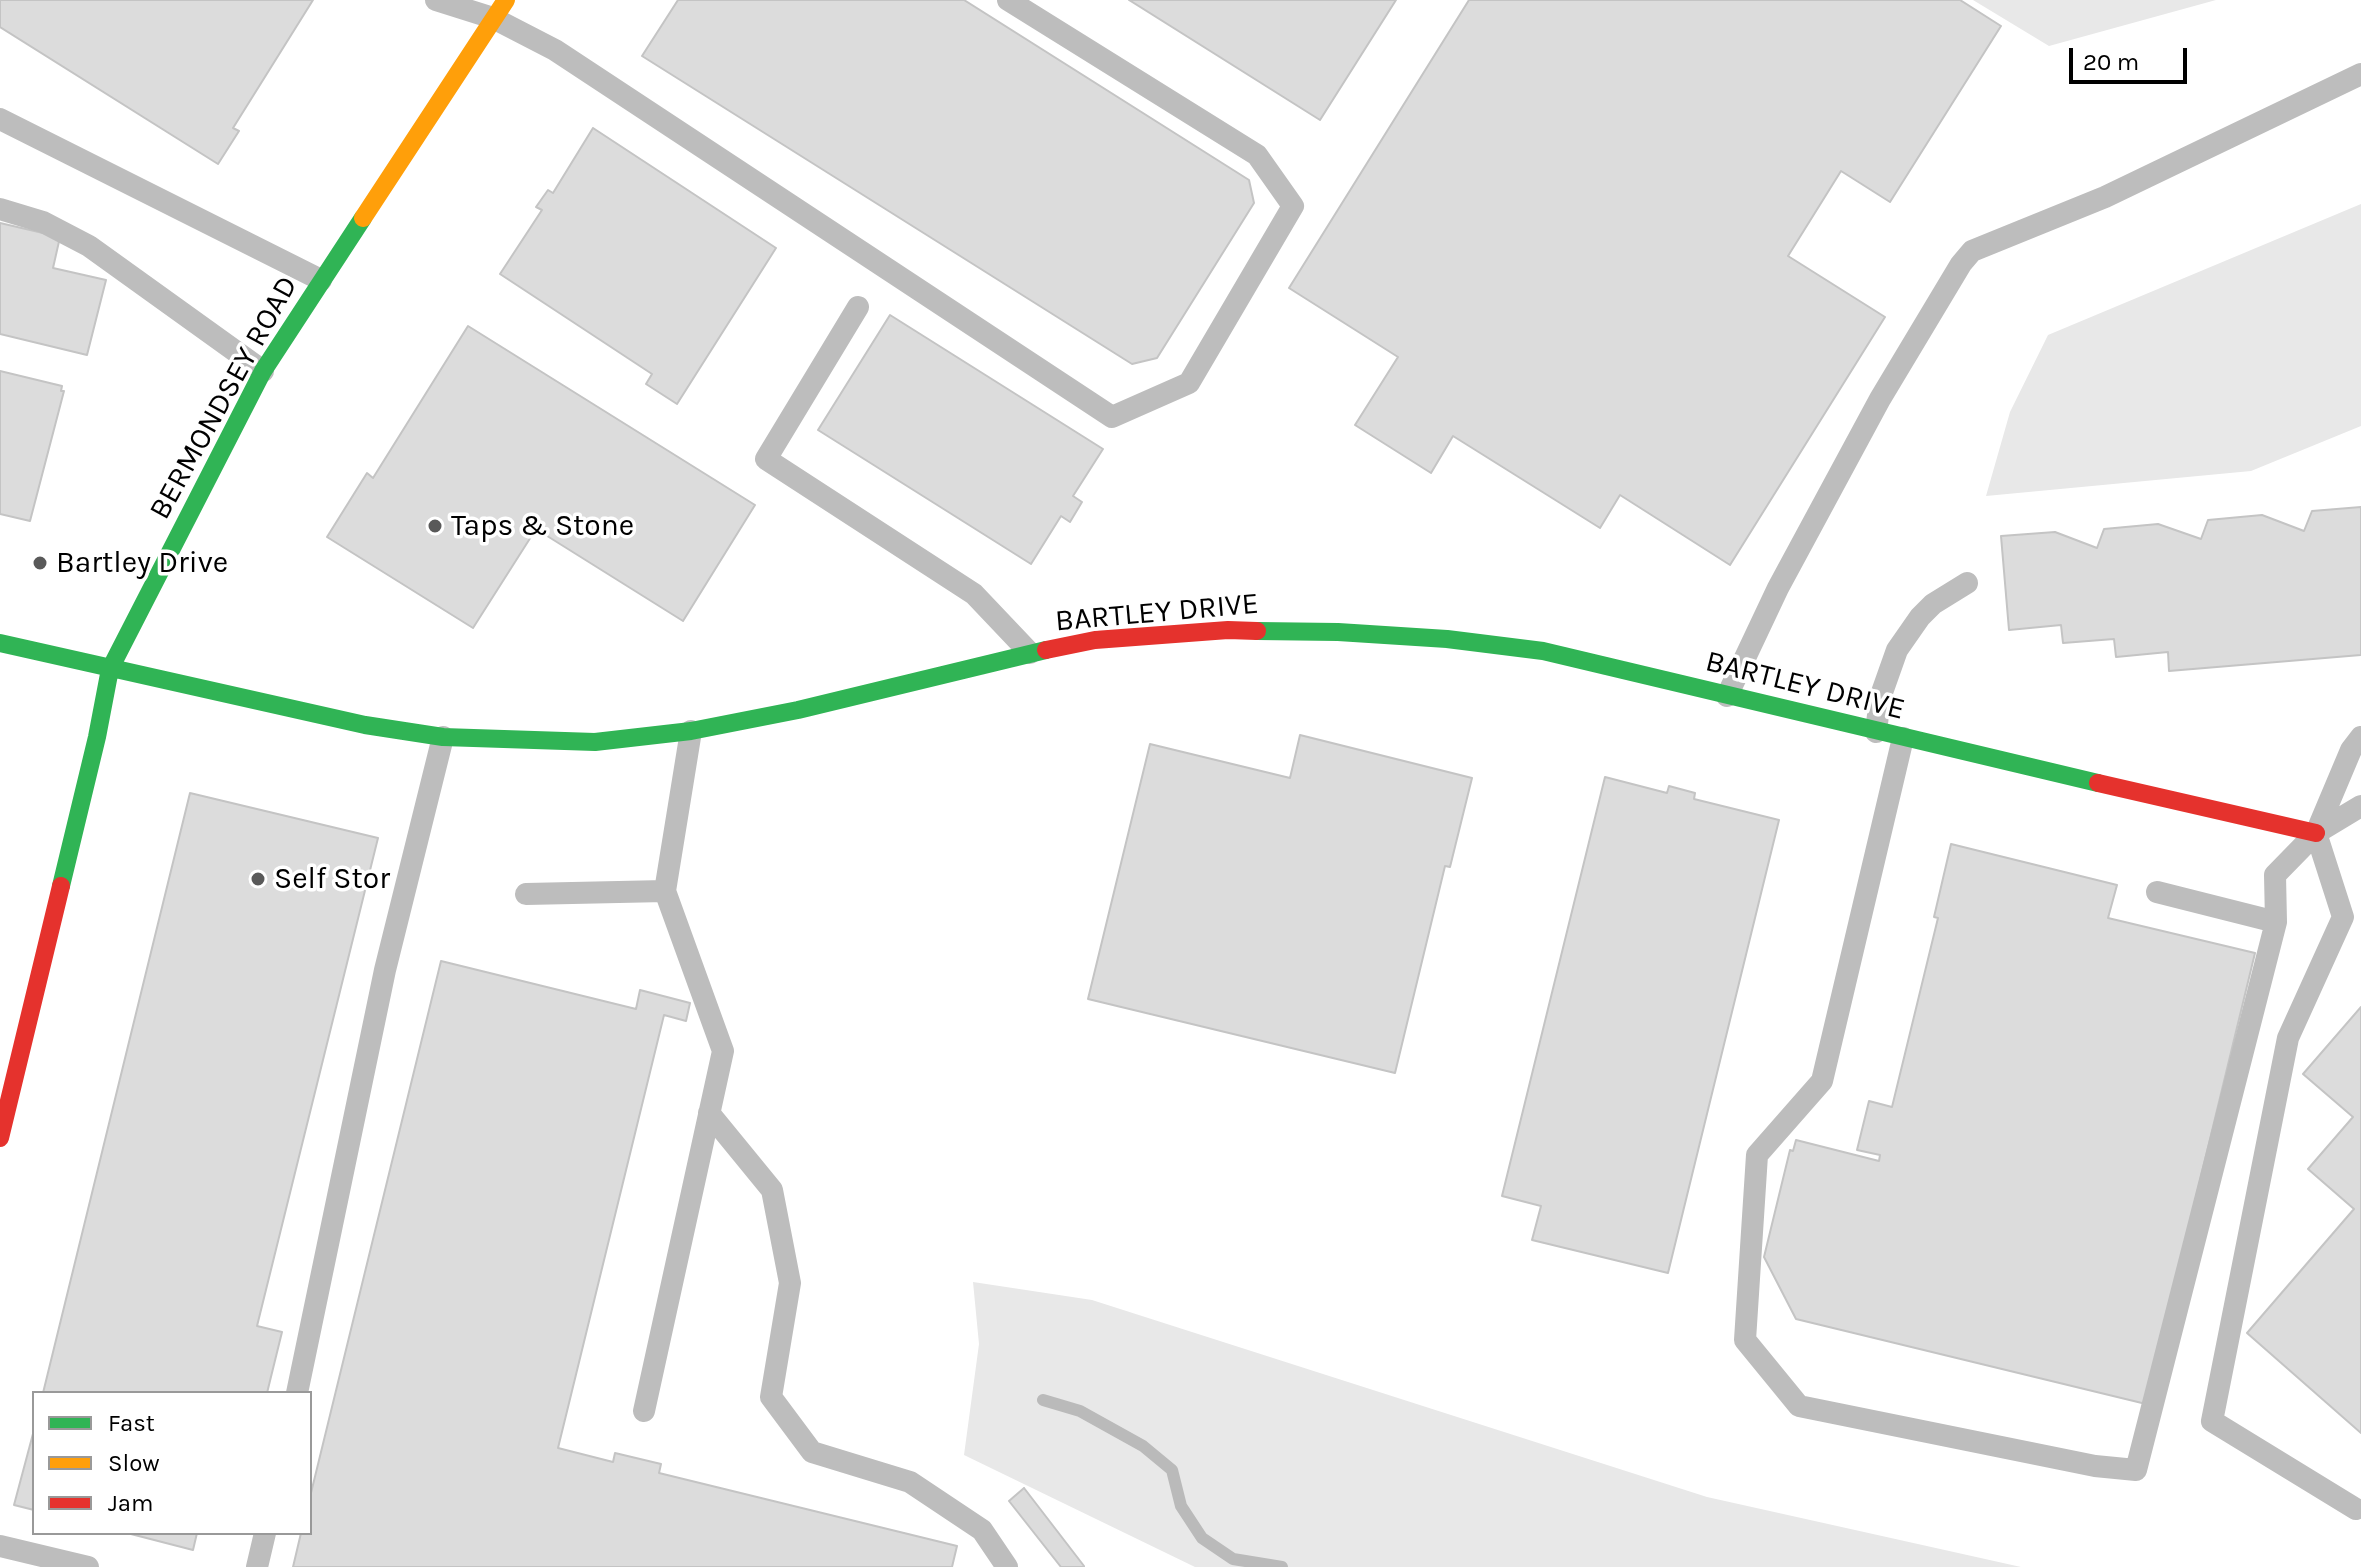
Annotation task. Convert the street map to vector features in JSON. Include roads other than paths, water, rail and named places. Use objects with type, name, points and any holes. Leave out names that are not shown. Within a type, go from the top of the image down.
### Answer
[{"type":"street","name":"BERMONDSEY ROAD","points":[[0,1138],[97,737],[110,669],[263,371],[500,9]]},
{"type":"street","name":"BARTLEY DRIVE","points":[[0,643],[365,725],[443,737],[595,742],[691,731],[798,710],[1095,640],[1228,630],[1338,632],[1447,639],[1543,651],[1876,732],[2316,833]]},
{"type":"lane","points":[[436,0],[500,9],[555,50],[1112,417],[1189,383],[1293,206],[1257,155],[1008,0]]},
{"type":"lane","points":[[1727,696],[1778,588],[1873,413],[1961,264],[1972,251],[2105,197],[2361,74]]},
{"type":"lane","points":[[0,119],[321,280]]},
{"type":"lane","points":[[0,209],[43,222],[89,246],[263,371]]},
{"type":"lane","points":[[858,307],[766,459],[974,594],[1030,653]]},
{"type":"lane","points":[[1876,732],[1880,698],[1897,650],[1933,604],[1967,583]]},
{"type":"lane","points":[[644,1411],[723,1051],[665,891],[691,731]]},
{"type":"lane","points":[[297,1391],[385,970],[443,737]]},
{"type":"lane","points":[[2356,1509],[2212,1421],[2288,1038],[2343,917],[2316,833],[2351,750],[2361,737]]},
{"type":"lane","points":[[1903,738],[1822,1081],[1757,1155],[1745,1340],[1799,1406],[2095,1466],[2136,1470],[2276,922],[2275,875],[2316,833],[2361,806]]},
{"type":"lane","points":[[526,894],[665,891]]},
{"type":"lane","points":[[2157,892],[2276,922]]},
{"type":"lane","points":[[709,1113],[772,1190],[790,1283],[771,1397],[812,1452],[910,1482],[982,1530],[1007,1567]]},
{"type":"lane","points":[[257,1567],[265,1535]]},
{"type":"lane","points":[[0,1546],[88,1567]]},
{"type":"waterway","points":[[1043,1400],[1080,1411],[1143,1446],[1172,1470],[1181,1506],[1202,1538],[1233,1559],[1282,1567]]},
{"type":"place","name":"Taps & Stone","points":[[435,526]]},
{"type":"place","name":"Bartley Drive","points":[[40,563]]},
{"type":"place","name":"Self Stor","points":[[258,879]]}]
